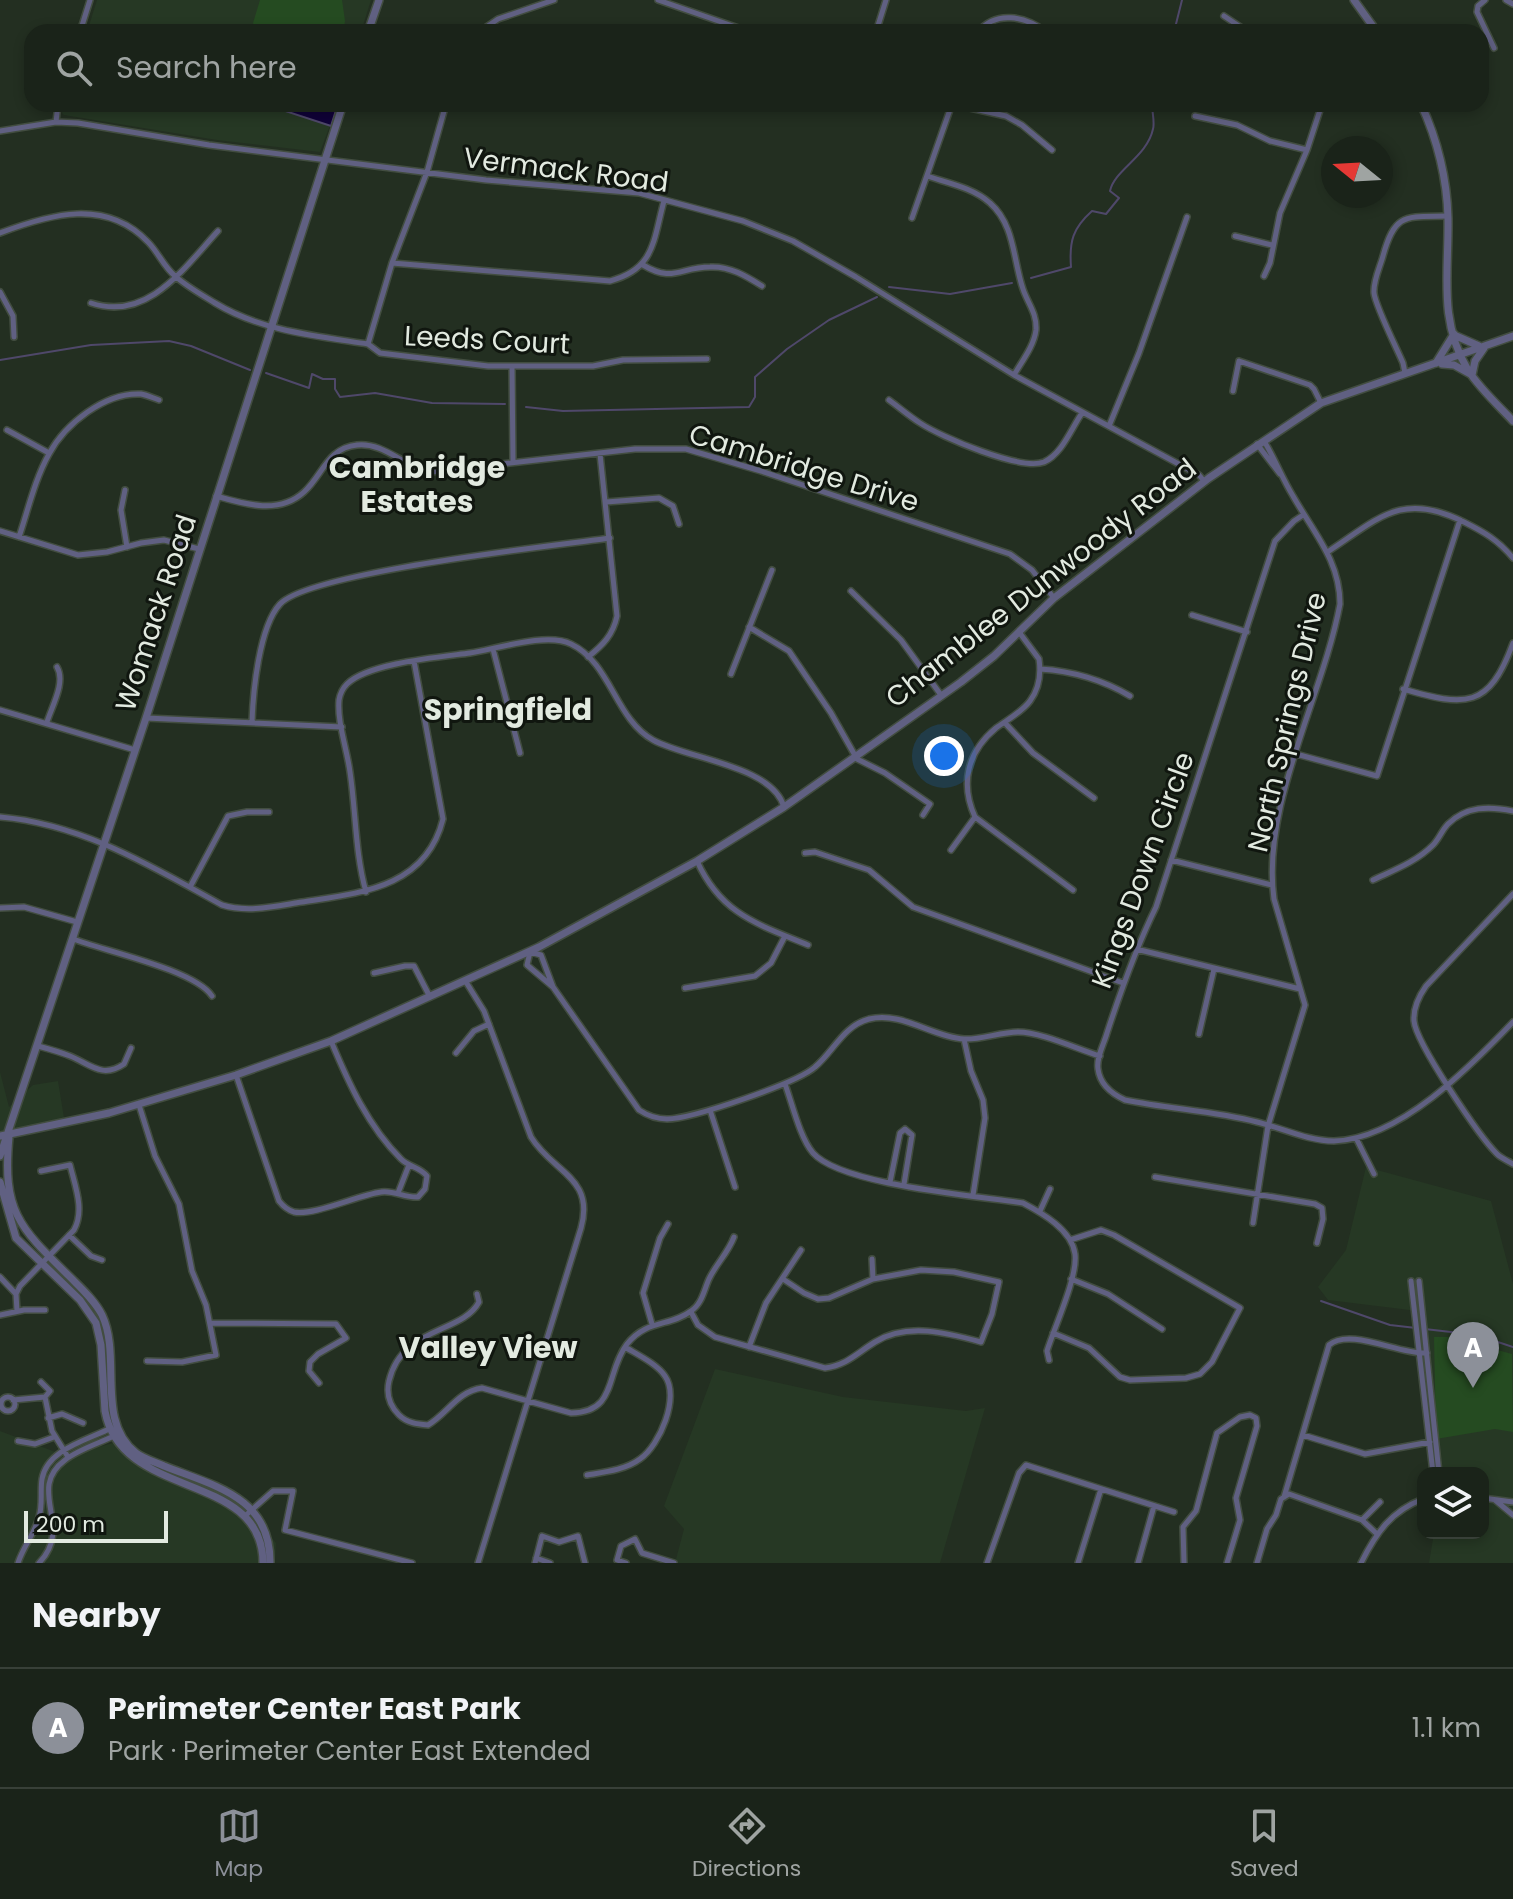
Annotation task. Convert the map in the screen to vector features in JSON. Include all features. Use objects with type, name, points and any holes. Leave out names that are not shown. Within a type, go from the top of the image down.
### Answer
[{"type":"street","points":[[82,24],[90,0]]},
{"type":"street","points":[[371,24],[379,0]]},
{"type":"street","points":[[491,24],[554,0]]},
{"type":"street","points":[[658,0],[727,24]]},
{"type":"street","points":[[878,24],[886,0]]},
{"type":"street","points":[[1354,0],[1369,24]]},
{"type":"street","points":[[1483,24],[1477,12],[1478,6],[1485,0]]},
{"type":"street","points":[[1224,16],[1236,24]]},
{"type":"street","points":[[987,24],[1002,17],[1028,24]]},
{"type":"street","points":[[1489,37],[1494,48]]},
{"type":"street","points":[[56,122],[57,112]]},
{"type":"street","name":"Womack Road","points":[[9,1134],[340,112]]},
{"type":"street","points":[[368,344],[392,263],[427,172],[444,112]]},
{"type":"street","points":[[912,218],[949,112]]},
{"type":"street","points":[[988,112],[1006,116],[1022,125],[1052,150]]},
{"type":"street","points":[[1264,276],[1270,263],[1280,213],[1319,112]]},
{"type":"street","points":[[1424,112],[1435,140],[1443,178],[1448,216],[1445,289],[1460,355],[1472,375],[1513,421]]},
{"type":"street","points":[[1195,116],[1237,125],[1270,141],[1307,150]]},
{"type":"street","name":"Vermack Road","points":[[0,131],[56,122],[427,172],[627,192],[743,221],[789,239],[1014,375],[1205,481]]},
{"type":"street","points":[[927,176],[973,192],[990,202],[1003,219],[1036,320],[1035,336],[1014,375]]},
{"type":"street","points":[[392,263],[603,281],[622,278],[643,265],[664,201]]},
{"type":"street","name":"Leeds Court","points":[[0,233],[38,219],[63,214],[87,212],[99,215],[133,229],[149,242],[175,276],[217,304],[270,327],[368,344],[380,353],[421,360],[512,366],[593,366],[623,360],[707,359]]},
{"type":"street","points":[[1448,216],[1410,218],[1397,223],[1388,237],[1375,284],[1376,299],[1405,373],[1513,336]]},
{"type":"street","points":[[1109,426],[1139,353],[1187,217]]},
{"type":"street","points":[[91,303],[115,308],[144,302],[175,276],[218,231]]},
{"type":"street","points":[[1235,236],[1272,245]]},
{"type":"street","points":[[643,265],[666,275],[717,267],[739,272],[762,286]]},
{"type":"street","points":[[0,292],[13,316],[14,337]]},
{"type":"street","points":[[1454,334],[1471,345],[1485,346]]},
{"type":"street","points":[[1435,364],[1454,334]]},
{"type":"street","points":[[1472,375],[1475,361],[1485,346]]},
{"type":"street","points":[[1233,391],[1239,361],[1310,385],[1321,403]]},
{"type":"street","points":[[1435,364],[1453,365],[1472,375]]},
{"type":"street","points":[[512,366],[513,462]]},
{"type":"street","name":"Chamblee Dunwoody Road","points":[[0,1136],[139,1105],[236,1075],[331,1041],[530,952],[697,861],[784,807],[994,656],[1054,598],[1260,442],[1321,403],[1405,373]]},
{"type":"street","points":[[19,537],[49,453],[70,427],[103,404],[142,394],[159,400]]},
{"type":"street","points":[[889,400],[940,434],[1034,465],[1053,457],[1082,413]]},
{"type":"street","points":[[7,430],[49,453]]},
{"type":"street","name":"North Springs Drive","points":[[1253,1223],[1268,1126],[1305,1005],[1277,914],[1272,885],[1275,835],[1340,604],[1339,578],[1329,551],[1303,515],[1260,442]]},
{"type":"street","name":"Cambridge Drive","points":[[216,496],[260,506],[284,503],[305,491],[322,465],[336,452],[354,445],[374,446],[410,466],[431,472],[635,449],[686,449],[1010,554],[1032,570],[1054,598]]},
{"type":"street","points":[[588,657],[604,644],[617,616],[600,454]]},
{"type":"street","points":[[125,490],[121,510],[127,547]]},
{"type":"street","points":[[606,502],[659,498],[673,506],[679,524]]},
{"type":"street","points":[[1329,551],[1388,512],[1410,507],[1444,513],[1460,520],[1494,537],[1513,558]]},
{"type":"street","name":"Kings Down Circle","points":[[1100,1056],[1123,983],[1156,907],[1275,541],[1303,515]]},
{"type":"street","points":[[1296,754],[1377,776],[1460,520]]},
{"type":"street","points":[[0,531],[78,555],[164,540],[199,549]]},
{"type":"street","points":[[252,722],[253,683],[261,650],[277,607],[288,597],[366,574],[610,538]]},
{"type":"street","points":[[731,674],[772,570]]},
{"type":"street","points":[[851,591],[901,640],[941,695]]},
{"type":"street","points":[[1192,615],[1247,632]]},
{"type":"street","points":[[749,627],[789,651],[808,676],[855,756],[930,804],[923,815]]},
{"type":"street","points":[[1019,632],[1039,659],[1037,688],[1029,702],[985,739],[968,767],[967,795],[975,817],[1073,890]]},
{"type":"street","points":[[366,892],[358,865],[354,797],[339,702],[346,685],[369,671],[414,661],[554,639],[578,647],[614,690],[631,722],[646,736],[753,776],[767,784],[782,799],[784,807]]},
{"type":"street","points":[[1403,689],[1437,699],[1474,698],[1494,684],[1513,643]]},
{"type":"street","points":[[493,649],[520,753]]},
{"type":"street","points":[[0,817],[41,822],[104,843],[222,905],[244,909],[366,892],[382,887],[420,860],[439,833],[443,819],[414,661]]},
{"type":"street","points":[[47,722],[61,680],[61,671],[57,667]]},
{"type":"street","points":[[1040,669],[1067,671],[1117,688],[1130,696]]},
{"type":"street","points":[[0,710],[135,750]]},
{"type":"street","points":[[146,718],[342,727]]},
{"type":"street","points":[[1005,723],[1033,753],[1094,798]]},
{"type":"street","points":[[1373,880],[1417,857],[1434,844],[1447,825],[1469,810],[1495,807],[1513,811]]},
{"type":"street","points":[[190,887],[228,816],[269,812]]},
{"type":"street","points":[[951,850],[975,817]]},
{"type":"street","points":[[805,853],[815,852],[869,870],[913,907],[1123,983]]},
{"type":"street","points":[[1171,860],[1272,885]]},
{"type":"street","points":[[697,861],[715,893],[728,906],[808,945]]},
{"type":"street","points":[[1513,894],[1426,986],[1416,1003],[1414,1022],[1417,1035],[1449,1086],[1493,1149],[1513,1164]]},
{"type":"street","points":[[0,908],[24,907],[78,923]]},
{"type":"street","points":[[685,988],[755,976],[771,963],[785,936]]},
{"type":"street","points":[[73,939],[182,975],[206,988],[212,996]]},
{"type":"street","points":[[1136,949],[1301,990]]},
{"type":"street","points":[[553,987],[527,965],[530,952],[541,955],[553,987],[639,1110],[649,1117],[669,1119],[695,1116],[785,1084],[815,1068],[844,1033],[869,1019],[902,1021],[937,1034],[964,1039],[1019,1032],[1100,1056],[1098,1070],[1109,1092],[1125,1100],[1335,1141],[1356,1138],[1409,1113],[1449,1086],[1513,1022]]},
{"type":"street","points":[[374,973],[414,966],[430,998]]},
{"type":"street","points":[[1199,1034],[1214,969]]},
{"type":"street","points":[[466,982],[489,1024],[531,1137],[579,1187],[585,1202],[581,1228],[478,1563]]},
{"type":"street","points":[[456,1053],[474,1031],[489,1024]]},
{"type":"street","points":[[964,1039],[971,1071],[983,1100],[985,1118],[973,1195]]},
{"type":"street","points":[[236,1075],[279,1201],[287,1210],[303,1213],[379,1192],[414,1198],[425,1189],[427,1176],[419,1168],[403,1161],[363,1110],[331,1041]]},
{"type":"street","points":[[38,1046],[74,1058],[92,1069],[108,1071],[124,1064],[131,1048]]},
{"type":"street","points":[[785,1084],[812,1152],[840,1171],[1023,1203],[1040,1211],[1070,1240],[1075,1254],[1071,1279],[1047,1351],[1049,1360]]},
{"type":"street","points":[[139,1105],[155,1156],[179,1204],[192,1271],[210,1323],[216,1355],[182,1362],[147,1361]]},
{"type":"street","points":[[710,1110],[735,1187]]},
{"type":"street","points":[[890,1182],[900,1133],[905,1129],[912,1135],[904,1184]]},
{"type":"street","points":[[0,1156],[9,1134]]},
{"type":"street","points":[[9,1134],[5,1171],[11,1200],[21,1224],[90,1298],[101,1314],[110,1346],[115,1431],[137,1453],[221,1489],[253,1508],[267,1534],[270,1563]]},
{"type":"street","points":[[1356,1138],[1374,1174]]},
{"type":"street","points":[[17,1311],[16,1294],[20,1286],[69,1235],[79,1215],[70,1165],[41,1171]]},
{"type":"street","points":[[398,1193],[409,1165]]},
{"type":"street","points":[[1155,1177],[1306,1201],[1322,1208],[1323,1219],[1317,1243]]},
{"type":"street","points":[[0,1182],[16,1238],[80,1300],[96,1323],[101,1345],[105,1411],[129,1456],[139,1464],[208,1493],[245,1516],[259,1538],[263,1563]]},
{"type":"street","points":[[1040,1211],[1050,1189]]},
{"type":"street","points":[[652,1324],[643,1293],[660,1238],[668,1224]]},
{"type":"street","points":[[1053,1333],[1089,1348],[1120,1377],[1130,1380],[1186,1378],[1200,1374],[1212,1362],[1240,1308],[1114,1235],[1101,1230],[1070,1240]]},
{"type":"street","points":[[69,1235],[91,1256],[102,1260]]},
{"type":"street","points":[[477,1294],[479,1302],[467,1315],[425,1336],[402,1355],[394,1367],[388,1384],[389,1400],[406,1421],[428,1425],[439,1419],[460,1396],[482,1388],[571,1413],[584,1413],[596,1408],[606,1398],[625,1347],[636,1334],[652,1324],[691,1312],[699,1303],[709,1279],[734,1237]]},
{"type":"street","points":[[749,1347],[766,1303],[801,1250]]},
{"type":"street","points":[[872,1259],[873,1279]]},
{"type":"street","points":[[691,1312],[698,1325],[715,1337],[825,1368],[840,1366],[879,1339],[898,1332],[924,1331],[981,1342],[992,1314],[999,1282],[954,1272],[921,1270],[873,1279],[829,1298],[818,1299],[783,1279]]},
{"type":"street","points":[[0,1277],[16,1294]]},
{"type":"street","points":[[1071,1279],[1108,1294],[1162,1329]]},
{"type":"street","points":[[1411,1281],[1419,1354],[1438,1467]]},
{"type":"street","points":[[1419,1281],[1427,1353],[1433,1467]]},
{"type":"street","points":[[0,1315],[45,1310]]},
{"type":"street","points":[[210,1323],[336,1324],[346,1338],[310,1362],[309,1371],[319,1383]]},
{"type":"street","points":[[1284,1497],[1329,1345],[1349,1339],[1427,1353]]},
{"type":"street","points":[[587,1475],[617,1470],[641,1459],[656,1440],[668,1410],[670,1383],[664,1372],[625,1347]]},
{"type":"street","points":[[13,1400],[45,1397],[50,1391],[41,1382]]},
{"type":"street","points":[[45,1397],[54,1437],[68,1457]]},
{"type":"street","points":[[48,1418],[62,1414],[83,1423]]},
{"type":"street","points":[[1184,1563],[1183,1527],[1196,1511],[1217,1433],[1240,1417],[1250,1415],[1256,1418],[1257,1426],[1236,1498],[1240,1520],[1227,1563]]},
{"type":"street","points":[[18,1563],[38,1520],[45,1469],[50,1461],[63,1451],[115,1431]]},
{"type":"street","points":[[39,1563],[50,1550],[54,1538],[49,1506],[51,1480],[57,1468],[68,1457],[115,1431]]},
{"type":"street","points":[[1303,1435],[1365,1454],[1432,1442]]},
{"type":"street","points":[[18,1441],[35,1444],[54,1437]]},
{"type":"street","points":[[987,1563],[1022,1466],[1174,1512]]},
{"type":"street","points":[[1078,1563],[1101,1489]]},
{"type":"street","points":[[245,1516],[273,1491],[293,1491],[285,1530],[412,1563]]},
{"type":"street","points":[[1257,1563],[1267,1529],[1281,1499],[1289,1494],[1362,1520],[1377,1534]]},
{"type":"street","points":[[1489,1499],[1513,1502]]},
{"type":"street","points":[[1495,1500],[1513,1515]]},
{"type":"street","points":[[1362,1520],[1380,1502]]},
{"type":"street","points":[[1361,1563],[1377,1534],[1396,1513],[1417,1502]]},
{"type":"street","points":[[1138,1563],[1154,1506]]},
{"type":"street","points":[[550,1563],[535,1561],[542,1536],[559,1542],[578,1536],[585,1563]]},
{"type":"street","points":[[626,1563],[617,1560],[621,1546],[635,1539],[642,1553],[674,1563]]},
{"type":"shaded area","points":[[97,0],[371,0],[364,24],[90,24]]},
{"type":"shaded area","points":[[288,112],[335,112],[331,126]]},
{"type":"shaded area","points":[[335,112],[320,152],[217,140],[62,113]]},
{"type":"shaded area","points":[[0,1072],[9,1107],[33,1085],[58,1081],[65,1124],[0,1140]]},
{"type":"shaded area","points":[[1366,1167],[1491,1201],[1513,1284],[1513,1563],[1429,1563],[1433,1539],[1489,1539],[1489,1467],[1442,1467],[1426,1312],[1328,1300],[1318,1287],[1346,1250]]},
{"type":"shaded area","points":[[715,1369],[843,1397],[966,1411],[985,1408],[940,1563],[675,1563],[684,1529],[664,1506]]},
{"type":"shaded area","points":[[0,1431],[66,1456],[124,1440],[147,1461],[204,1480],[245,1506],[276,1543],[275,1563],[0,1563]]},
{"type":"green space","points":[[260,0],[342,0],[345,21],[344,24],[253,23]]},
{"type":"green space","points":[[1434,1337],[1451,1337],[1512,1354],[1513,1432],[1495,1429],[1436,1439]]},
{"type":"waterway","points":[[1176,24],[1182,0]]},
{"type":"waterway","points":[[1031,278],[1071,267],[1076,229],[1092,211],[1106,214],[1119,198],[1110,191],[1113,183],[1150,139],[1154,126],[1153,112]]},
{"type":"waterway","points":[[889,287],[950,294],[1012,283]]},
{"type":"waterway","points":[[526,407],[563,411],[749,407],[755,397],[755,377],[787,349],[829,320],[877,297]]},
{"type":"waterway","points":[[0,360],[91,345],[169,341],[191,346],[250,370]]},
{"type":"waterway","points":[[266,373],[309,388],[312,374],[323,379],[335,379],[335,389],[340,397],[375,393],[432,403],[505,404]]},
{"type":"waterway","points":[[1321,1301],[1390,1325],[1477,1335],[1513,1347]]},
{"type":"place","name":"Perimeter Center East Park","points":[[1473,1388]]},
{"type":"district","name":"Cambridge Estates","points":[[417,484]]},
{"type":"district","name":"Springfield","points":[[508,709]]},
{"type":"district","name":"Valley View","points":[[488,1347]]}]
